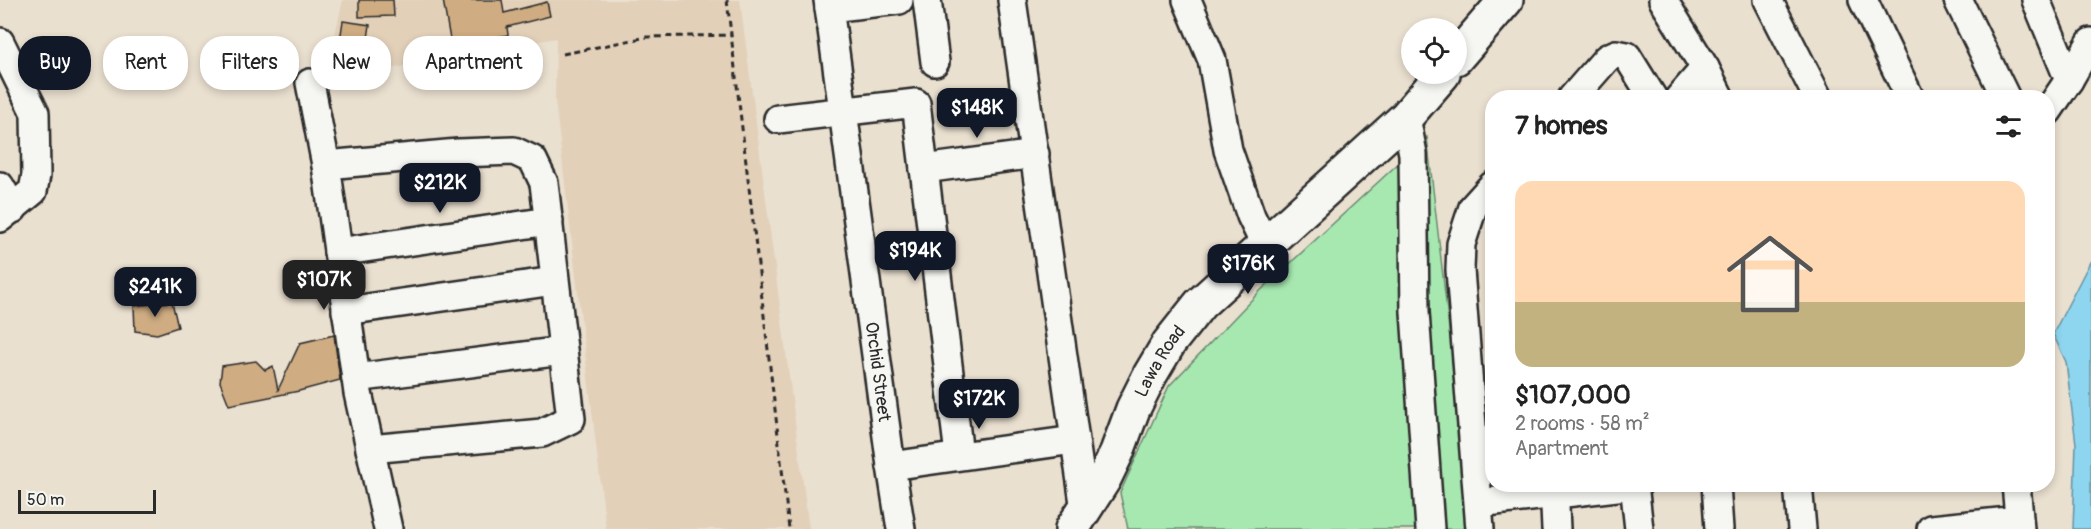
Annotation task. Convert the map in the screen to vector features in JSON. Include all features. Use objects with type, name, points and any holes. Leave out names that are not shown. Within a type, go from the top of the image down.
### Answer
[{"type":"main road","points":[[1467,45],[1506,0]]},
{"type":"main road","name":"Lawa Road","points":[[1078,520],[1104,479],[1150,375],[1169,343],[1200,304],[1406,117],[1434,84]]},
{"type":"street","points":[[829,4],[899,0]]},
{"type":"street","points":[[927,0],[935,62]]},
{"type":"street","points":[[1012,0],[1074,440],[1078,520]]},
{"type":"street","points":[[1187,0],[1212,60],[1228,150],[1251,216],[1265,245]]},
{"type":"street","points":[[1663,0],[1716,90]]},
{"type":"street","points":[[1768,0],[1814,90]]},
{"type":"street","points":[[1863,0],[1906,90]]},
{"type":"street","points":[[1958,0],[2002,90]]},
{"type":"street","points":[[2036,0],[2068,80]]},
{"type":"street","name":"Orchid Street","points":[[829,4],[901,529]]},
{"type":"street","points":[[0,42],[35,113],[36,175],[33,191],[6,214],[0,186]]},
{"type":"street","points":[[2055,100],[2091,42]]},
{"type":"street","points":[[1579,90],[1607,58],[1616,54],[1627,56],[1648,90]]},
{"type":"street","points":[[1686,90],[1705,68]]},
{"type":"street","points":[[310,83],[326,165],[356,378],[388,529]]},
{"type":"street","points":[[778,119],[916,103],[959,455]]},
{"type":"street","points":[[1406,117],[1413,154],[1415,312],[1430,529]]},
{"type":"street","points":[[326,165],[458,153],[514,151],[532,160],[544,183],[562,351],[572,419],[542,433],[370,449]]},
{"type":"street","points":[[924,169],[1035,153]]},
{"type":"street","points":[[1480,529],[1460,270],[1461,244],[1473,207],[1485,194]]},
{"type":"street","points":[[338,252],[549,220]]},
{"type":"street","points":[[346,311],[554,280]]},
{"type":"street","points":[[356,378],[562,351]]},
{"type":"street","points":[[891,466],[1074,440]]},
{"type":"street","points":[[1479,502],[1537,492]]},
{"type":"street","points":[[1554,492],[1557,529]]},
{"type":"street","points":[[1635,492],[1639,529]]},
{"type":"street","points":[[1717,492],[1719,529]]},
{"type":"street","points":[[1799,492],[1802,529]]},
{"type":"street","points":[[1931,529],[2019,525],[2017,492]]},
{"type":"path","points":[[727,0],[789,529]]},
{"type":"path","points":[[563,54],[647,37],[731,35]]},
{"type":"shaded area","points":[[343,0],[740,0],[809,529],[606,529],[555,100],[556,38],[543,40],[543,36],[403,36],[403,66],[391,69],[391,36],[335,36]]},
{"type":"green space","points":[[1427,137],[1472,529],[1128,529],[1120,493],[1169,386],[1260,291]]},
{"type":"water","points":[[2091,260],[2091,529],[2073,529],[2076,444],[2066,362],[2055,338],[2055,330]]},
{"type":"building","points":[[359,0],[393,0],[394,16],[359,17]]},
{"type":"building","points":[[443,0],[502,0],[504,13],[547,2],[550,16],[507,27],[508,35],[449,36]]},
{"type":"building","points":[[343,21],[370,25],[368,36],[341,36]]},
{"type":"building","points":[[172,302],[178,327],[157,334],[135,331],[134,306]]},
{"type":"building","points":[[334,335],[340,380],[229,405],[220,382],[222,366],[256,361],[265,370],[273,366],[278,390],[300,343]]}]
